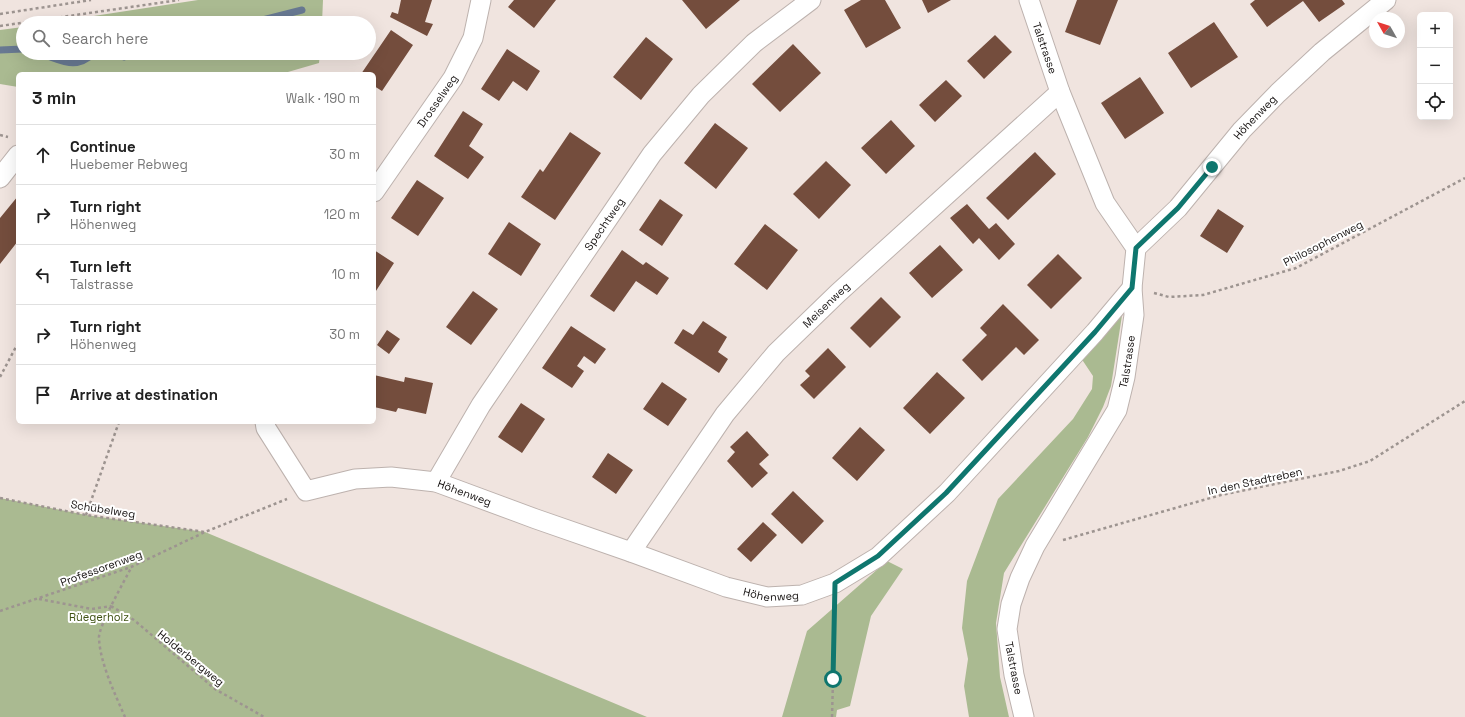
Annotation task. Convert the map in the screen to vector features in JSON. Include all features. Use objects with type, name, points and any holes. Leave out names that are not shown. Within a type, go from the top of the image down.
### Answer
[{"type":"street","name":"Drosselweg","points":[[376,187],[453,78],[473,38],[481,0]]},
{"type":"street","name":"Spechtweg","points":[[436,482],[481,405],[652,154],[701,95],[754,43],[811,0]]},
{"type":"street","name":"Talstrasse","points":[[1024,717],[1014,675],[1007,629],[1011,604],[1020,578],[1035,546],[1117,410],[1125,377],[1134,316],[1132,288],[1136,248],[1105,203],[1060,92],[1029,0]]},
{"type":"street","name":"Höhenweg","points":[[1136,248],[1178,208],[1242,130],[1278,93],[1322,52],[1386,0]]},
{"type":"street","name":"Meisenweg","points":[[631,552],[725,414],[776,352],[838,293],[1060,92]]},
{"type":"street","points":[[0,178],[16,158]]},
{"type":"street","name":"Höhenweg","points":[[265,424],[266,428],[306,491],[355,479],[391,477],[436,482],[536,520],[631,552],[726,587],[767,597],[802,596],[835,583],[878,556],[946,493],[1095,332],[1132,288]]},
{"type":"path","points":[[0,14],[91,0]]},
{"type":"path","points":[[69,16],[179,0]]},
{"type":"path","points":[[0,26],[16,24]]},
{"type":"path","name":"Philosophenweg","points":[[1132,288],[1169,297],[1203,296],[1296,268],[1465,178]]},
{"type":"path","points":[[0,376],[16,346]]},
{"type":"path","name":"In den Stadtreben","points":[[1035,546],[1086,534],[1221,495],[1339,471],[1370,461],[1465,401]]},
{"type":"path","points":[[86,515],[118,424]]},
{"type":"path","name":"Schübelweg","points":[[0,498],[86,515],[205,532]]},
{"type":"path","points":[[205,532],[276,504]]},
{"type":"path","name":"Professorenweg","points":[[0,611],[131,567],[205,532]]},
{"type":"path","points":[[125,717],[108,679],[98,637],[111,606],[131,567]]},
{"type":"path","points":[[832,717],[835,583]]},
{"type":"path","points":[[37,599],[92,609],[111,606]]},
{"type":"path","name":"Holderbergweg","points":[[111,606],[134,620],[215,689],[264,717]]},
{"type":"green space","points":[[198,0],[323,0],[322,16],[94,16]]},
{"type":"green space","points":[[16,28],[16,60],[319,60],[319,63],[288,72],[16,72],[16,87],[0,84],[0,30]]},
{"type":"green space","points":[[1123,309],[1111,386],[1103,407],[1088,437],[1004,573],[996,623],[1000,677],[1009,717],[969,717],[964,686],[968,659],[962,628],[967,581],[998,499],[1073,419],[1092,389],[1093,376],[1081,358]]},
{"type":"green space","name":"Rüegerholz","points":[[0,498],[86,515],[205,532],[647,717],[0,717]]},
{"type":"green space","points":[[887,561],[903,569],[871,616],[850,706],[837,710],[836,717],[782,717],[807,631]]},
{"type":"building","points":[[401,0],[432,0],[425,22],[433,24],[427,36],[390,17],[392,12],[398,14]]},
{"type":"building","points":[[514,0],[556,0],[534,28],[508,7]]},
{"type":"building","points":[[682,0],[740,0],[706,29]]},
{"type":"building","points":[[861,0],[885,0],[901,28],[866,48],[844,10]]},
{"type":"building","points":[[922,0],[951,0],[928,13]]},
{"type":"building","points":[[1077,0],[1118,0],[1100,45],[1065,32]]},
{"type":"building","points":[[1255,0],[1342,0],[1345,4],[1319,22],[1303,1],[1267,27],[1250,4]]},
{"type":"building","points":[[1214,22],[1238,57],[1191,88],[1168,53]]},
{"type":"building","points":[[391,30],[413,45],[382,91],[376,87],[376,72],[362,72],[371,60],[376,60],[376,52]]},
{"type":"building","points":[[995,35],[1012,52],[984,79],[967,61]]},
{"type":"building","points":[[646,37],[673,59],[641,100],[613,77]]},
{"type":"building","points":[[793,44],[821,73],[780,112],[752,84]]},
{"type":"building","points":[[507,49],[540,71],[527,91],[513,81],[499,101],[481,89]]},
{"type":"building","points":[[1140,77],[1164,113],[1125,139],[1101,103]]},
{"type":"building","points":[[946,80],[962,96],[935,122],[919,105]]},
{"type":"building","points":[[463,111],[483,124],[469,146],[484,157],[468,179],[434,156]]},
{"type":"building","points":[[891,120],[915,146],[886,174],[861,148]]},
{"type":"building","points":[[715,123],[748,148],[716,189],[684,163]]},
{"type":"building","points":[[570,132],[601,153],[555,220],[521,197],[540,169],[543,172]]},
{"type":"building","points":[[1035,152],[1056,174],[1008,220],[986,198]]},
{"type":"building","points":[[826,161],[851,185],[819,219],[793,194]]},
{"type":"building","points":[[417,180],[444,198],[418,236],[391,218]]},
{"type":"building","points":[[16,198],[16,244],[0,264],[0,218]]},
{"type":"building","points":[[660,199],[683,215],[662,246],[639,230]]},
{"type":"building","points":[[967,204],[989,229],[996,223],[1015,244],[999,260],[979,238],[973,244],[950,218]]},
{"type":"building","points":[[1218,209],[1244,226],[1227,253],[1200,236]]},
{"type":"building","points":[[509,222],[541,244],[521,276],[488,254]]},
{"type":"building","points":[[765,224],[798,250],[767,290],[734,264]]},
{"type":"building","points":[[940,245],[963,270],[932,298],[909,273]]},
{"type":"building","points":[[622,250],[643,265],[646,262],[669,278],[657,295],[636,281],[614,312],[590,296]]},
{"type":"building","points":[[376,251],[394,263],[376,291]]},
{"type":"building","points":[[1058,254],[1082,278],[1051,309],[1027,285]]},
{"type":"building","points":[[473,291],[498,309],[471,345],[446,327]]},
{"type":"building","points":[[881,297],[901,317],[870,348],[850,328]]},
{"type":"building","points":[[1003,304],[1039,340],[1024,355],[1016,347],[982,381],[962,360],[987,335],[980,328]]},
{"type":"building","points":[[703,321],[727,337],[718,352],[728,359],[719,373],[674,343],[683,329],[693,335]]},
{"type":"building","points":[[571,326],[606,349],[595,364],[584,356],[577,366],[584,371],[572,388],[542,368]]},
{"type":"building","points":[[387,330],[400,339],[389,354],[377,345]]},
{"type":"building","points":[[828,348],[846,367],[814,399],[800,385],[810,376],[805,371]]},
{"type":"building","points":[[937,372],[965,398],[930,434],[903,408]]},
{"type":"building","points":[[376,375],[404,382],[405,377],[433,383],[426,414],[398,408],[396,412],[376,407]]},
{"type":"building","points":[[662,382],[687,399],[668,426],[643,409]]},
{"type":"building","points":[[521,403],[545,419],[522,453],[498,437]]},
{"type":"building","points":[[860,427],[885,450],[857,481],[832,458]]},
{"type":"building","points":[[747,431],[769,455],[759,464],[768,473],[752,488],[727,461],[735,452],[730,447]]},
{"type":"building","points":[[608,453],[633,470],[616,494],[592,477]]},
{"type":"building","points":[[793,491],[824,521],[802,544],[771,514]]},
{"type":"building","points":[[763,522],[777,535],[751,562],[737,549]]},
{"type":"waterway","points":[[278,16],[302,10]]},
{"type":"waterway","points":[[0,50],[16,49]]},
{"type":"waterway","points":[[59,60],[74,63],[84,60]]},
{"type":"route","points":[[833,679],[835,583],[878,556],[946,493],[1095,332],[1132,288],[1136,248],[1178,208],[1212,167]]}]
